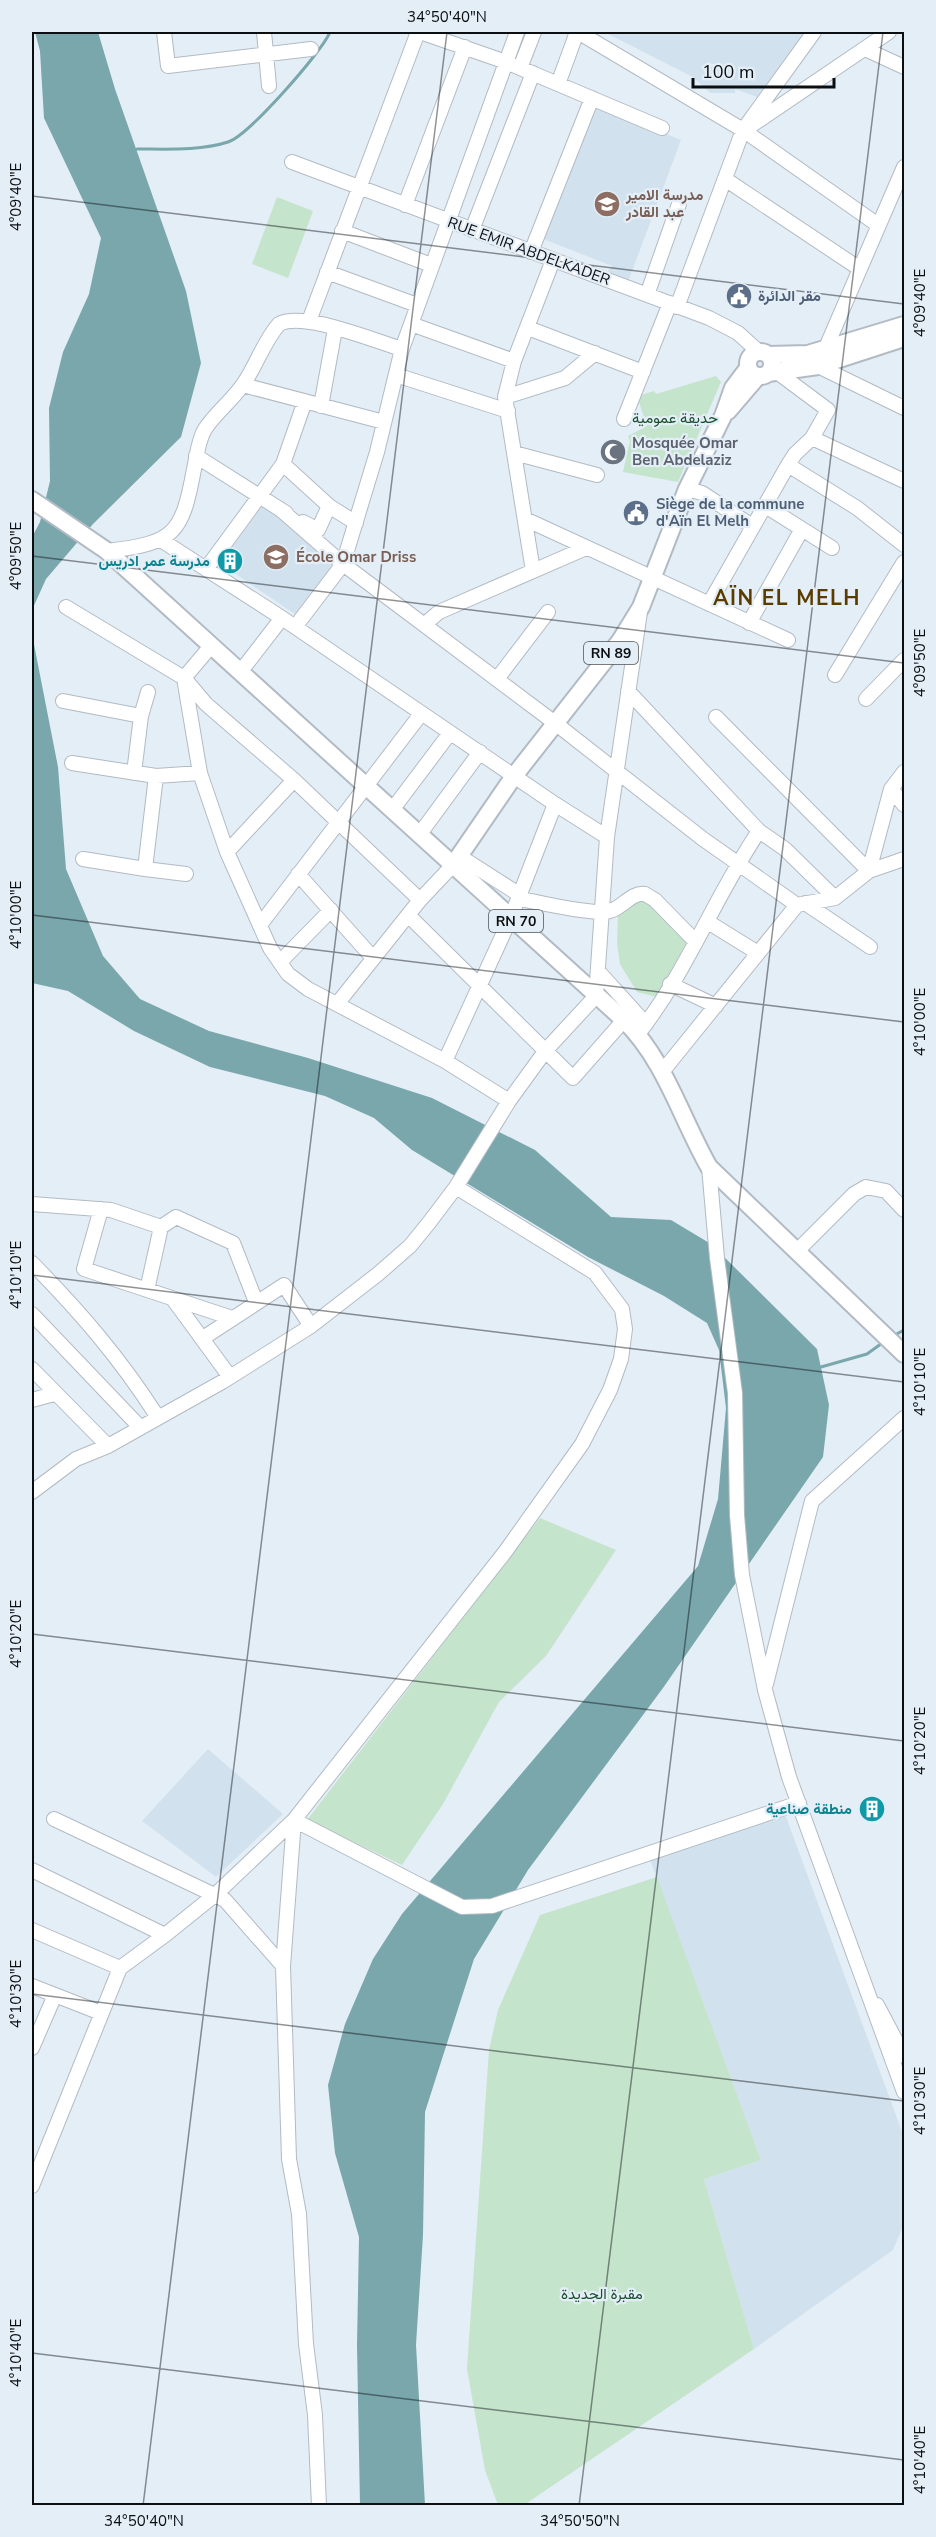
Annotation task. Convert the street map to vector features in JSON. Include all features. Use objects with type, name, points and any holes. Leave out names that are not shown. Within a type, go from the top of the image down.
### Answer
[{"type":"main road","points":[[904,325],[825,350],[794,357],[764,353],[749,359],[763,372],[818,366],[904,338]]},
{"type":"main road","name":"RN 89","points":[[456,860],[514,776],[620,641],[641,607],[687,489],[723,416],[733,388],[763,372]]},
{"type":"main road","name":"RN 70","points":[[35,501],[104,549],[419,835],[456,860],[511,917],[596,996],[624,1020],[642,1029],[693,1140],[710,1167],[904,1354]]},
{"type":"street","points":[[164,32],[168,66],[311,49]]},
{"type":"street","points":[[264,32],[269,86]]},
{"type":"street","points":[[309,321],[358,187],[419,32],[527,70],[662,128]]},
{"type":"street","points":[[295,627],[344,564],[402,349],[517,32]]},
{"type":"street","points":[[472,230],[527,70],[534,32]]},
{"type":"street","points":[[558,84],[578,32],[743,130],[878,225]]},
{"type":"street","points":[[624,419],[674,305],[743,130],[814,32]]},
{"type":"street","points":[[743,130],[889,32]]},
{"type":"street","points":[[405,205],[465,48]]},
{"type":"street","points":[[865,49],[904,67]]},
{"type":"street","points":[[531,252],[592,98]]},
{"type":"street","name":"RUE EMIR ABDELKADER","points":[[292,162],[709,318],[738,333],[764,353]]},
{"type":"street","points":[[904,167],[818,366],[904,408]]},
{"type":"street","points":[[725,179],[860,269]]},
{"type":"street","points":[[647,295],[679,204]]},
{"type":"street","points":[[342,231],[431,265]]},
{"type":"street","points":[[533,571],[505,397],[514,361],[553,260]]},
{"type":"street","points":[[327,272],[417,304]]},
{"type":"street","points":[[104,549],[136,548],[161,540],[174,531],[183,517],[196,456],[205,429],[243,385],[279,324],[288,319],[309,321],[402,349]]},
{"type":"street","points":[[411,324],[514,361]]},
{"type":"street","points":[[528,328],[643,372]]},
{"type":"street","points":[[321,406],[335,329]]},
{"type":"street","points":[[505,397],[565,378],[595,353]]},
{"type":"street","points":[[709,604],[788,465],[812,438],[828,410],[763,372]]},
{"type":"street","points":[[396,375],[508,411]]},
{"type":"street","points":[[243,385],[384,422]]},
{"type":"street","points":[[206,569],[257,496],[283,464],[305,401]]},
{"type":"street","points":[[812,438],[904,481]]},
{"type":"street","points":[[514,453],[597,475]]},
{"type":"street","points":[[196,456],[257,496],[318,530],[329,506]]},
{"type":"street","points":[[283,464],[329,506],[356,523]]},
{"type":"street","points":[[788,465],[857,508],[904,544]]},
{"type":"street","points":[[687,489],[702,493],[752,526]]},
{"type":"street","points":[[764,505],[832,548]]},
{"type":"street","points":[[280,509],[344,564],[737,863],[870,948]]},
{"type":"street","points":[[525,519],[788,640]]},
{"type":"street","points":[[749,623],[802,529]]},
{"type":"street","points":[[161,540],[282,618],[421,714],[607,837]]},
{"type":"street","points":[[425,624],[439,612],[586,548]]},
{"type":"street","points":[[835,675],[904,562]]},
{"type":"street","points":[[66,607],[184,678],[206,704],[294,780],[420,900]]},
{"type":"street","points":[[32,1492],[50,1476],[76,1459],[108,1446],[139,1426],[230,1377],[311,1326],[410,1246],[458,1184],[509,1101],[546,1050],[596,996],[607,837],[641,607]]},
{"type":"street","points":[[497,679],[548,612]]},
{"type":"street","points":[[241,671],[282,618]]},
{"type":"street","points":[[211,646],[184,678],[200,772],[227,852],[260,925],[280,962],[288,974],[308,989],[445,1061],[509,1101]]},
{"type":"street","points":[[866,699],[904,660]]},
{"type":"street","points":[[628,690],[759,831],[785,849],[835,898]]},
{"type":"street","points":[[134,773],[141,716],[148,692]]},
{"type":"street","points":[[63,701],[141,716]]},
{"type":"street","points":[[260,925],[421,714]]},
{"type":"street","points":[[716,717],[869,871]]},
{"type":"street","points":[[392,810],[450,733]]},
{"type":"street","points":[[419,835],[480,752]]},
{"type":"street","points":[[72,762],[156,776],[200,772]]},
{"type":"street","points":[[869,871],[891,789],[904,772]]},
{"type":"street","points":[[145,869],[156,776]]},
{"type":"street","points":[[227,852],[294,780]]},
{"type":"street","points":[[891,789],[904,805]]},
{"type":"street","points":[[445,1061],[511,917],[555,804]]},
{"type":"street","points":[[598,971],[642,1029],[708,922],[737,863],[759,831]]},
{"type":"street","points":[[83,859],[186,874]]},
{"type":"street","points":[[662,1072],[758,953],[801,904],[835,898],[869,871],[904,859]]},
{"type":"street","points":[[337,1004],[420,900],[456,860],[519,897],[603,912],[617,909],[634,896],[645,894],[655,900],[696,942]]},
{"type":"street","points":[[298,874],[373,958]]},
{"type":"street","points":[[280,962],[331,910]]},
{"type":"street","points":[[408,915],[573,1078],[624,1020]]},
{"type":"street","points":[[708,922],[758,953]]},
{"type":"street","points":[[670,984],[716,1006]]},
{"type":"street","points":[[710,1167],[717,1258],[735,1393],[742,1575],[765,1690],[799,1803],[904,2092]]},
{"type":"street","points":[[32,2186],[38,2151],[120,1968],[216,1894],[294,1820],[505,1552],[582,1444],[610,1390],[621,1359],[625,1329],[622,1309],[595,1273],[458,1184]]},
{"type":"street","points":[[797,1251],[854,1194],[866,1187],[886,1191],[904,1210]]},
{"type":"street","points":[[32,1204],[111,1210],[161,1227]]},
{"type":"street","points":[[100,1209],[84,1269],[232,1318]]},
{"type":"street","points":[[147,1290],[161,1227],[176,1217],[233,1243],[256,1302]]},
{"type":"street","points":[[32,1263],[88,1320],[128,1371],[157,1416]]},
{"type":"street","points":[[203,1338],[284,1285],[311,1326]]},
{"type":"street","points":[[172,1298],[230,1377]]},
{"type":"street","points":[[32,1314],[139,1426]]},
{"type":"street","points":[[32,1369],[54,1394],[108,1446]]},
{"type":"street","points":[[32,1400],[54,1394]]},
{"type":"street","points":[[765,1690],[812,1501],[904,1418]]},
{"type":"street","points":[[32,1481],[50,1476]]},
{"type":"street","points":[[294,1820],[462,1907],[492,1906],[799,1803]]},
{"type":"street","points":[[54,1819],[216,1894],[225,1900],[283,1966]]},
{"type":"street","points":[[294,1820],[283,1966],[289,2159],[299,2214],[306,2344],[315,2415],[319,2505]]},
{"type":"street","points":[[32,1870],[165,1935]]},
{"type":"street","points":[[32,1930],[120,1968]]},
{"type":"street","points":[[32,1986],[101,2013]]},
{"type":"street","points":[[866,1989],[887,2019],[904,2056]]},
{"type":"street","points":[[33,2041],[55,1995]]},
{"type":"shaded area","points":[[604,32],[804,32],[760,98],[735,89],[735,93],[710,93],[693,77]]},
{"type":"shaded area","name":"مدرسة الامير عبد القادر","points":[[596,105],[681,140],[628,282],[606,274],[612,266],[543,239]]},
{"type":"shaded area","name":"École Omar Driss","points":[[260,503],[338,562],[299,617],[218,562]]},
{"type":"shaded area","points":[[208,1749],[283,1814],[216,1877],[142,1821]]},
{"type":"shaded area","points":[[785,1814],[904,2137],[904,2224],[893,2250],[754,2349],[704,2179],[761,2160],[649,1857]]},
{"type":"green space","points":[[277,197],[313,211],[288,278],[252,264]]},
{"type":"green space","name":"حديقة عمومية","points":[[716,376],[721,382],[678,482],[623,472],[630,441],[628,436],[647,426],[637,396],[654,391],[656,394]]},
{"type":"green space","points":[[646,897],[690,942],[657,997],[637,992],[620,964],[617,943],[618,913],[621,909]]},
{"type":"green space","points":[[540,1518],[616,1550],[546,1656],[499,1702],[443,1804],[402,1865],[307,1820]]},
{"type":"green space","name":"مقبرة الجديدة","points":[[657,1877],[761,2160],[704,2179],[754,2349],[524,2505],[498,2505],[485,2470],[467,2369],[489,2050],[498,2010],[540,1915]]},
{"type":"water","points":[[35,32],[98,32],[115,89],[186,291],[201,363],[181,437],[93,524],[46,579],[32,610],[32,537],[40,522],[50,481],[49,408],[63,352],[89,294],[101,238],[44,118],[40,51]]},
{"type":"water","points":[[32,634],[58,767],[66,869],[103,956],[140,999],[209,1031],[308,1058],[432,1098],[535,1150],[611,1217],[671,1220],[711,1244],[817,1349],[829,1405],[823,1457],[663,1688],[528,1870],[474,1959],[425,2112],[423,2235],[416,2345],[425,2505],[360,2505],[357,2346],[359,2237],[335,2153],[328,2085],[345,2024],[373,1959],[402,1914],[698,1566],[718,1499],[726,1408],[719,1350],[707,1323],[664,1296],[588,1257],[412,1150],[374,1118],[325,1096],[210,1067],[134,1031],[68,991],[32,983]]},
{"type":"waterway","points":[[137,149],[206,147],[228,142],[238,136],[284,92],[314,57],[330,32]]},
{"type":"waterway","points":[[893,1336],[904,1330]]},
{"type":"waterway","points":[[821,1367],[867,1354],[885,1341]]},
{"type":"place","name":"مدرسة الامير عبد القادر","points":[[607,204]]},
{"type":"place","name":"مقر الدائرة","points":[[739,296]]},
{"type":"place","name":"Mosquée Omar Ben Abdelaziz","points":[[613,452]]},
{"type":"place","name":"Siège de la commune d'Aïn El Melh","points":[[636,513]]},
{"type":"place","name":"École Omar Driss","points":[[276,557]]},
{"type":"place","name":"مدرسة عمر ادريس","points":[[230,561]]},
{"type":"place","name":"منطقة صناعية","points":[[872,1809]]},
{"type":"district","name":"AÏN EL MELH","points":[[787,598]]}]
